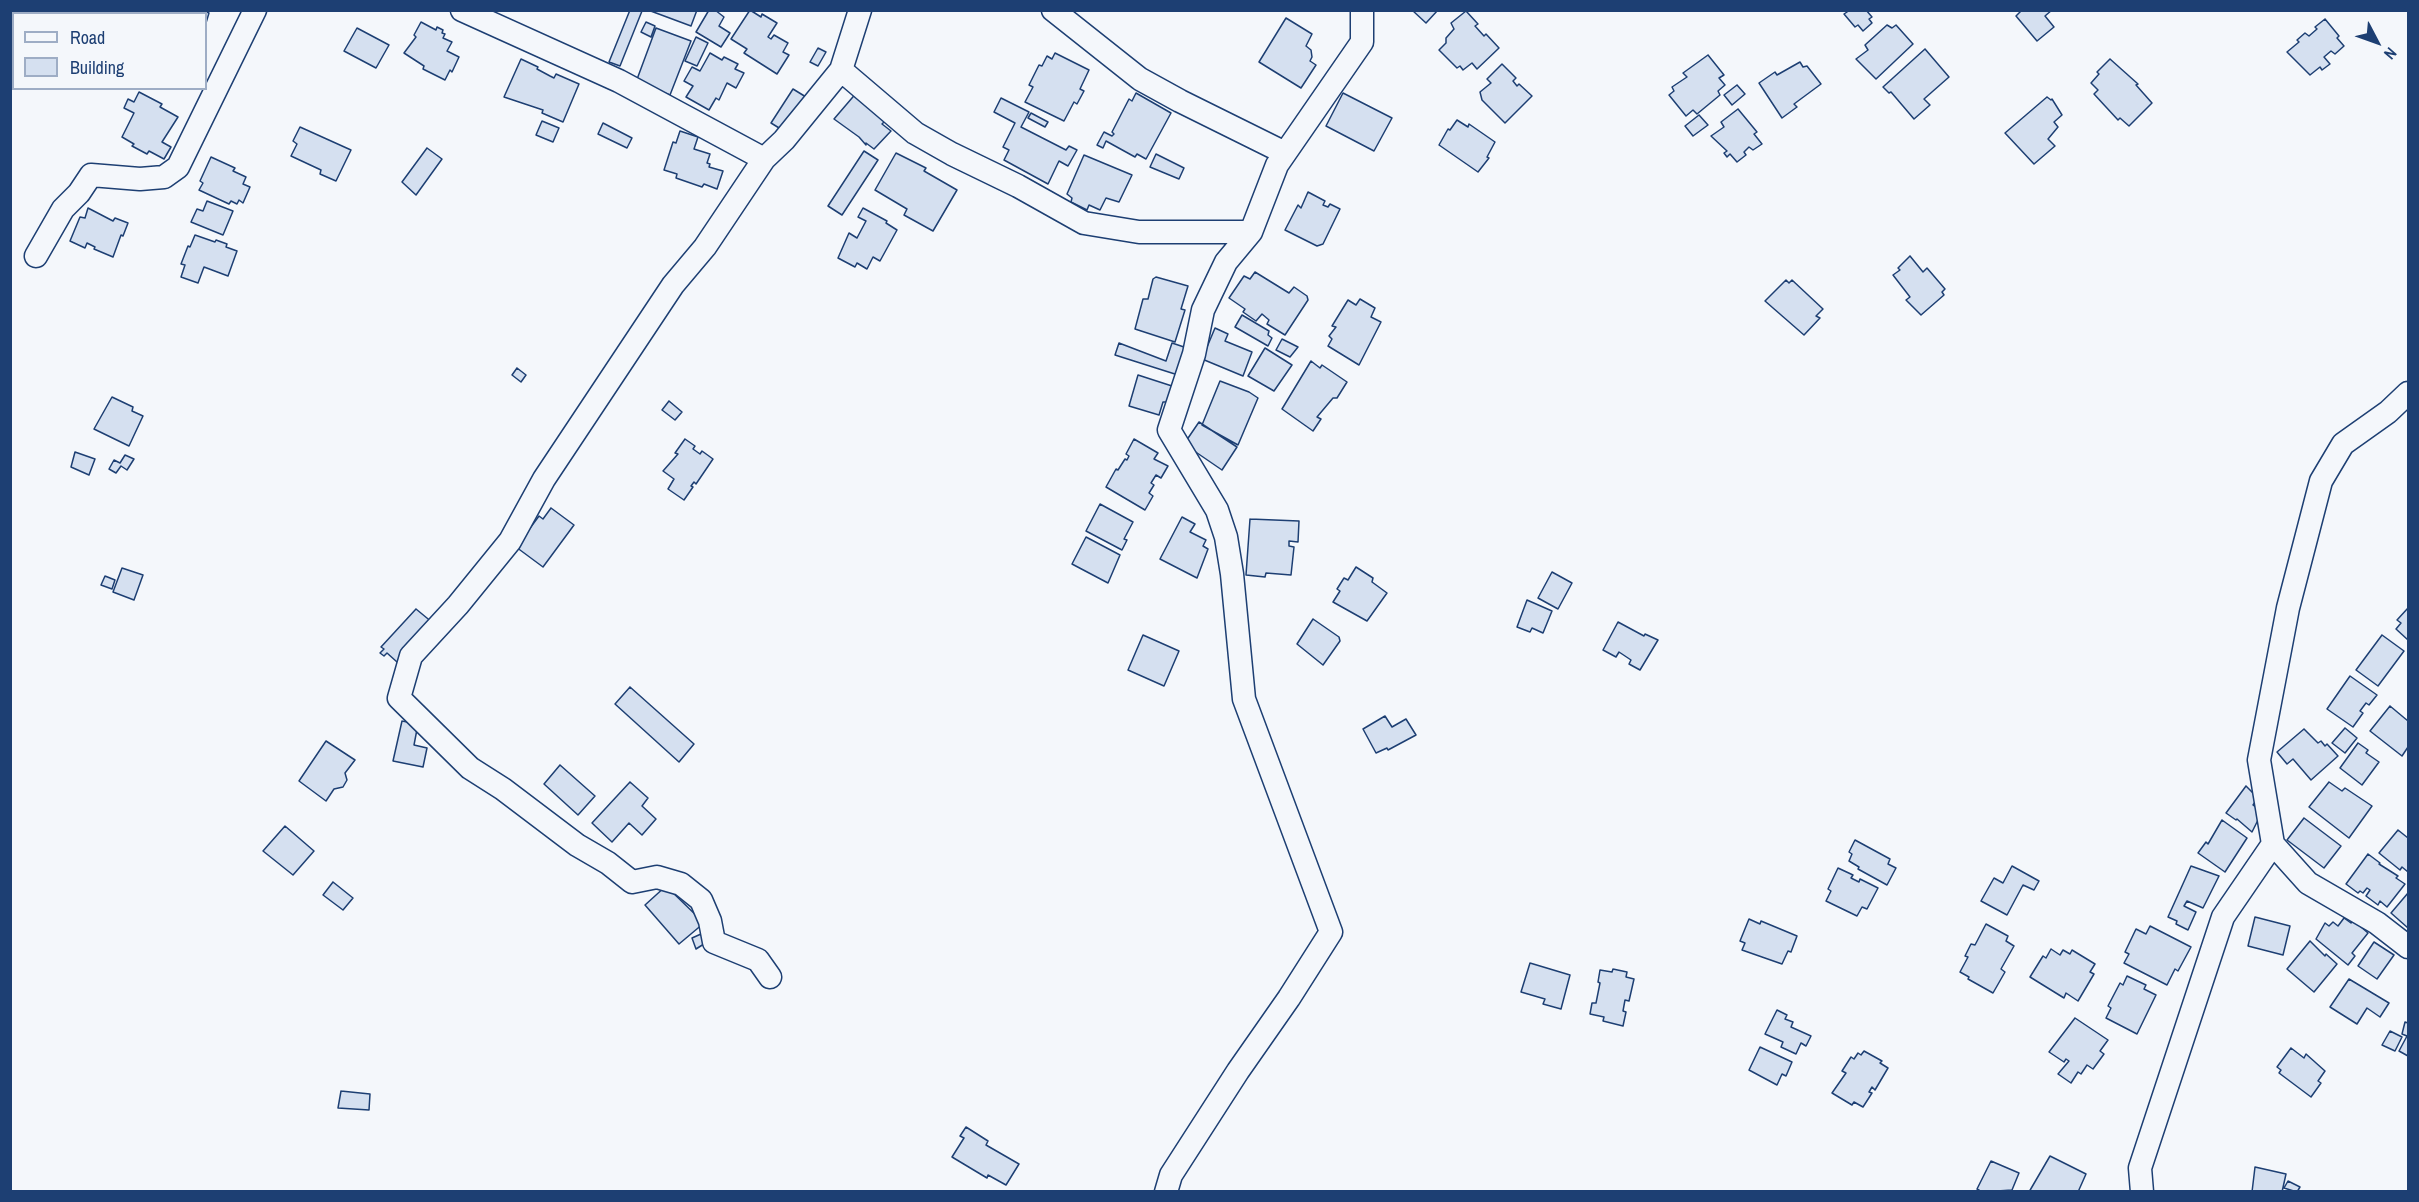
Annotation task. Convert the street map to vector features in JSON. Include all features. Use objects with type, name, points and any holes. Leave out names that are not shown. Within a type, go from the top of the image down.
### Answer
[{"type":"street","points":[[36,256],[63,209],[80,193],[91,175],[140,179],[164,177],[178,167],[255,10]]},
{"type":"street","points":[[462,10],[619,81],[764,159]]},
{"type":"street","points":[[770,977],[759,960],[714,942],[710,921],[701,900],[681,884],[657,877],[632,882],[608,863],[569,839],[503,789],[470,768],[399,698],[411,656],[458,605],[510,541],[544,478],[672,285],[705,247],[764,159],[784,140],[841,70],[860,10]]},
{"type":"street","points":[[1053,10],[1140,79],[1285,153]]},
{"type":"street","points":[[1166,1191],[1171,1175],[1238,1071],[1289,998],[1330,932],[1244,699],[1232,574],[1226,537],[1217,510],[1169,430],[1194,354],[1203,310],[1226,262],[1251,232],[1277,165],[1362,42],[1362,10]]},
{"type":"street","points":[[841,70],[915,133],[1084,223],[1139,232],[1251,232]]},
{"type":"street","points":[[2409,393],[2388,412],[2343,444],[2321,481],[2288,608],[2259,760],[2273,843],[2308,884],[2377,923],[2409,947]]},
{"type":"street","points":[[2142,1191],[2140,1168],[2223,917],[2273,843]]},
{"type":"building","points":[[157,10],[202,10],[207,12],[156,12]]},
{"type":"building","points":[[630,10],[642,11],[620,66],[609,62]]},
{"type":"building","points":[[648,10],[697,10],[691,26]]},
{"type":"building","points":[[709,10],[715,10],[724,17],[719,26],[730,33],[721,47],[696,32]]},
{"type":"building","points":[[750,10],[777,23],[768,37],[771,39],[774,35],[788,43],[783,52],[789,55],[777,74],[744,53],[747,49],[731,39]]},
{"type":"building","points":[[1412,10],[1438,10],[1426,23]]},
{"type":"building","points":[[1850,10],[1866,10],[1872,17],[1869,19],[1872,23],[1863,31],[1858,25],[1855,27],[1844,14]]},
{"type":"building","points":[[2022,10],[2052,10],[2045,16],[2054,27],[2037,41],[2016,16]]},
{"type":"building","points":[[1466,11],[1478,24],[1475,26],[1499,48],[1477,69],[1472,63],[1463,70],[1460,66],[1457,68],[1439,50],[1454,29],[1451,23]]},
{"type":"building","points":[[1286,18],[1312,34],[1306,46],[1311,50],[1310,61],[1316,65],[1301,88],[1259,62]]},
{"type":"building","points":[[2325,19],[2344,46],[2335,54],[2331,51],[2324,57],[2330,64],[2322,70],[2320,67],[2310,75],[2287,52],[2299,42],[2297,40],[2305,33],[2309,36]]},
{"type":"building","points":[[421,22],[436,30],[437,27],[443,30],[442,33],[445,34],[443,38],[452,42],[447,51],[459,57],[452,72],[450,70],[445,80],[423,69],[424,66],[404,53],[416,37],[414,35]]},
{"type":"building","points":[[646,22],[655,26],[651,37],[641,32]]},
{"type":"building","points":[[1887,25],[1892,28],[1896,25],[1913,44],[1876,79],[1856,59],[1868,50],[1865,45]]},
{"type":"building","points":[[357,28],[389,45],[376,68],[344,51]]},
{"type":"building","points":[[656,28],[691,41],[670,95],[636,82]]},
{"type":"building","points":[[696,37],[708,43],[697,66],[685,61]]},
{"type":"building","points":[[818,48],[826,52],[818,66],[810,62]]},
{"type":"building","points":[[1925,49],[1949,77],[1924,99],[1930,105],[1914,119],[1891,92],[1889,93],[1883,87]]},
{"type":"building","points":[[710,53],[722,60],[724,57],[738,64],[735,69],[744,73],[736,88],[727,83],[719,100],[716,98],[709,110],[686,97],[693,86],[684,81],[692,67],[700,71]]},
{"type":"building","points":[[1055,53],[1089,70],[1080,89],[1084,91],[1077,104],[1074,102],[1064,121],[1025,102],[1033,87],[1029,85],[1039,65],[1042,66],[1047,56],[1052,59]]},
{"type":"building","points":[[1708,55],[1724,75],[1719,78],[1725,85],[1718,91],[1720,95],[1697,114],[1693,110],[1686,116],[1669,95],[1674,91],[1672,87],[1687,77],[1683,73]]},
{"type":"building","points":[[521,59],[554,78],[556,74],[579,84],[563,122],[542,113],[543,110],[504,97]]},
{"type":"building","points":[[2110,59],[2138,84],[2136,85],[2152,103],[2129,126],[2120,118],[2118,120],[2094,94],[2098,90],[2091,83],[2099,74],[2097,72]]},
{"type":"building","points":[[1800,62],[1803,67],[1807,66],[1821,84],[1794,104],[1797,107],[1782,118],[1759,83],[1775,72],[1777,75]]},
{"type":"building","points":[[1502,64],[1516,78],[1513,81],[1517,86],[1519,84],[1532,96],[1505,123],[1482,100],[1480,92],[1491,83],[1487,79]]},
{"type":"building","points":[[1737,85],[1745,94],[1732,105],[1724,95]]},
{"type":"building","points":[[793,89],[806,97],[784,131],[771,123]]},
{"type":"building","points":[[858,91],[886,120],[882,124],[891,131],[874,149],[834,119]]},
{"type":"building","points":[[139,92],[162,104],[160,107],[178,117],[162,142],[171,147],[164,159],[149,151],[147,154],[132,146],[134,144],[122,137],[134,113],[124,108],[128,99],[134,102]]},
{"type":"building","points":[[1136,93],[1171,113],[1146,159],[1137,154],[1135,157],[1106,141],[1103,148],[1097,145],[1104,132],[1112,136],[1114,134],[1112,132],[1129,99],[1132,101]]},
{"type":"building","points":[[1343,93],[1392,118],[1374,151],[1326,126]]},
{"type":"building","points":[[2047,97],[2052,99],[2062,115],[2054,122],[2058,127],[2048,139],[2055,146],[2034,164],[2005,133]]},
{"type":"building","points":[[1001,98],[1029,112],[1021,127],[1066,150],[1069,146],[1077,150],[1068,166],[1059,161],[1048,184],[1004,160],[1009,150],[1003,147],[1015,123],[994,112]]},
{"type":"building","points":[[1738,109],[1757,132],[1754,134],[1762,144],[1753,150],[1749,147],[1744,152],[1746,155],[1737,162],[1730,154],[1727,157],[1724,153],[1727,151],[1711,136],[1724,127],[1721,122]]},
{"type":"building","points":[[1031,113],[1048,122],[1045,127],[1028,118]]},
{"type":"building","points":[[1699,115],[1708,125],[1693,136],[1685,126]]},
{"type":"building","points":[[1457,120],[1468,127],[1469,124],[1495,142],[1487,157],[1489,158],[1478,172],[1439,145],[1448,129],[1450,130]]},
{"type":"building","points":[[542,121],[559,128],[553,142],[536,135]]},
{"type":"building","points":[[603,123],[632,138],[627,148],[598,134]]},
{"type":"building","points":[[300,127],[351,150],[336,181],[320,174],[321,170],[291,156],[297,144],[293,141]]},
{"type":"building","points":[[680,131],[698,137],[694,149],[710,154],[707,163],[710,164],[709,167],[723,171],[717,189],[704,184],[702,187],[676,178],[677,174],[664,170],[673,142],[676,143]]},
{"type":"building","points":[[427,148],[442,159],[416,195],[402,182]]},
{"type":"building","points":[[864,151],[878,160],[842,215],[828,206]]},
{"type":"building","points":[[896,153],[926,168],[924,171],[957,190],[933,231],[904,215],[907,209],[875,190]]},
{"type":"building","points":[[1156,154],[1184,168],[1179,179],[1150,167]]},
{"type":"building","points":[[1084,155],[1132,175],[1119,202],[1106,198],[1100,210],[1089,205],[1087,210],[1071,202],[1072,198],[1067,194]]},
{"type":"building","points":[[211,157],[235,168],[233,171],[246,177],[243,184],[250,187],[243,203],[239,200],[237,204],[231,201],[229,204],[199,190],[203,183],[200,181]]},
{"type":"building","points":[[1308,192],[1325,201],[1323,205],[1328,207],[1330,204],[1340,209],[1323,244],[1317,246],[1285,230],[1298,205],[1301,208]]},
{"type":"building","points":[[207,201],[233,211],[223,235],[191,222],[197,209],[203,211]]},
{"type":"building","points":[[88,208],[113,221],[115,218],[128,223],[113,257],[94,249],[95,247],[87,243],[85,248],[70,241],[80,217],[85,218]]},
{"type":"building","points":[[863,208],[887,221],[886,223],[897,230],[880,261],[873,257],[867,269],[857,263],[855,267],[838,258],[849,233],[857,238],[866,221],[858,217]]},
{"type":"building","points":[[195,235],[227,244],[226,247],[237,251],[228,276],[204,267],[198,283],[181,277],[185,265],[181,264]]},
{"type":"building","points":[[1910,256],[1923,272],[1927,268],[1945,289],[1942,292],[1944,295],[1921,315],[1906,300],[1910,297],[1893,275],[1900,270],[1898,268]]},
{"type":"building","points":[[1255,272],[1289,293],[1294,287],[1307,296],[1308,300],[1285,335],[1267,324],[1269,320],[1262,314],[1256,321],[1243,312],[1245,309],[1229,298],[1244,276],[1250,279]]},
{"type":"building","points":[[1156,277],[1188,286],[1181,309],[1185,310],[1175,342],[1135,329],[1143,299],[1148,299],[1153,279]]},
{"type":"building","points":[[1786,280],[1789,283],[1792,280],[1823,309],[1816,316],[1820,318],[1804,335],[1765,301]]},
{"type":"building","points":[[1360,299],[1375,308],[1371,317],[1381,322],[1359,365],[1328,346],[1332,339],[1329,336],[1336,327],[1332,326],[1348,300],[1356,305]]},
{"type":"building","points":[[1242,315],[1269,331],[1268,335],[1272,338],[1268,346],[1235,327]]},
{"type":"building","points":[[1215,328],[1228,334],[1225,341],[1252,352],[1243,376],[1202,359]]},
{"type":"building","points":[[1282,339],[1298,347],[1290,357],[1276,350]]},
{"type":"building","points":[[1119,343],[1166,361],[1172,343],[1187,348],[1178,375],[1115,355]]},
{"type":"building","points":[[1265,348],[1292,365],[1274,391],[1248,376]]},
{"type":"building","points":[[1311,361],[1320,368],[1322,365],[1347,382],[1337,398],[1333,398],[1317,417],[1321,419],[1313,431],[1282,409]]},
{"type":"building","points":[[517,368],[526,375],[521,382],[512,375]]},
{"type":"building","points":[[1138,375],[1172,386],[1167,402],[1163,402],[1159,415],[1129,406]]},
{"type":"building","points":[[1220,381],[1249,392],[1258,398],[1238,445],[1202,425]]},
{"type":"building","points":[[112,397],[133,407],[132,411],[143,416],[129,446],[94,429]]},
{"type":"building","points":[[669,401],[682,412],[675,420],[662,410]]},
{"type":"building","points":[[1199,422],[1237,447],[1222,470],[1184,444]]},
{"type":"building","points":[[685,439],[695,446],[693,449],[700,454],[702,451],[713,459],[696,484],[694,482],[691,486],[693,487],[684,500],[668,489],[674,479],[663,471],[678,454],[675,453]]},
{"type":"building","points":[[1134,439],[1158,453],[1154,459],[1168,466],[1161,478],[1156,475],[1151,483],[1154,485],[1149,493],[1153,496],[1145,510],[1106,487],[1116,469],[1118,470],[1125,459],[1127,460],[1129,456],[1126,454]]},
{"type":"building","points":[[75,452],[95,459],[89,475],[71,467]]},
{"type":"building","points":[[125,455],[134,459],[127,470],[121,466],[116,473],[109,469],[114,460],[120,463]]},
{"type":"building","points":[[1100,504],[1133,522],[1124,539],[1127,540],[1122,550],[1086,531]]},
{"type":"building","points":[[551,508],[574,525],[543,567],[516,547],[539,516],[543,519]]},
{"type":"building","points":[[1182,517],[1195,524],[1190,532],[1206,540],[1203,546],[1208,549],[1197,578],[1160,559]]},
{"type":"building","points":[[1250,519],[1299,521],[1298,542],[1289,541],[1289,546],[1294,547],[1291,575],[1266,573],[1265,577],[1246,575]]},
{"type":"building","points":[[1086,537],[1120,555],[1108,583],[1072,564]]},
{"type":"building","points":[[1356,567],[1373,578],[1372,582],[1387,593],[1367,621],[1333,602],[1344,578],[1348,580]]},
{"type":"building","points":[[122,568],[143,575],[134,600],[113,592]]},
{"type":"building","points":[[1552,572],[1572,583],[1558,609],[1538,598]]},
{"type":"building","points":[[105,576],[115,580],[112,589],[101,585]]},
{"type":"building","points":[[1527,600],[1552,611],[1543,633],[1532,628],[1530,632],[1517,627]]},
{"type":"building","points":[[2408,608],[2408,640],[2396,629],[2401,623],[2397,620]]},
{"type":"building","points":[[416,609],[433,623],[397,662],[387,653],[384,656],[380,653],[384,649],[381,647]]},
{"type":"building","points":[[1313,619],[1339,637],[1340,641],[1323,665],[1297,644]]},
{"type":"building","points":[[1618,622],[1644,636],[1645,634],[1658,640],[1640,670],[1629,664],[1631,660],[1619,652],[1616,657],[1603,650]]},
{"type":"building","points":[[1143,635],[1179,651],[1164,686],[1128,670]]},
{"type":"building","points":[[2382,635],[2404,651],[2378,686],[2356,670]]},
{"type":"building","points":[[2350,676],[2377,695],[2360,711],[2363,713],[2353,727],[2327,709]]},
{"type":"building","points":[[630,687],[694,744],[679,762],[615,704]]},
{"type":"building","points":[[2390,706],[2408,721],[2408,747],[2402,756],[2370,731]]},
{"type":"building","points":[[1385,716],[1392,727],[1406,719],[1416,735],[1388,750],[1387,748],[1376,753],[1363,729]]},
{"type":"building","points":[[402,721],[418,724],[414,745],[427,748],[423,767],[393,761]]},
{"type":"building","points":[[2345,728],[2357,738],[2345,753],[2332,743]]},
{"type":"building","points":[[2304,729],[2318,743],[2321,741],[2325,746],[2327,744],[2338,756],[2311,780],[2293,759],[2287,764],[2277,752]]},
{"type":"building","points":[[326,741],[355,760],[345,773],[347,780],[343,787],[334,789],[326,801],[299,781]]},
{"type":"building","points":[[2358,743],[2368,750],[2366,753],[2379,762],[2362,785],[2340,768]]},
{"type":"building","points":[[560,765],[595,796],[578,815],[544,784]]},
{"type":"building","points":[[630,782],[648,798],[642,806],[656,819],[642,835],[629,823],[612,842],[592,823]]},
{"type":"building","points":[[2329,782],[2342,791],[2345,788],[2372,806],[2349,838],[2309,807]]},
{"type":"building","points":[[2246,786],[2258,798],[2253,805],[2262,812],[2252,832],[2226,813]]},
{"type":"building","points":[[2304,818],[2341,846],[2324,868],[2287,840]]},
{"type":"building","points":[[2222,820],[2247,838],[2225,872],[2198,853],[2206,842],[2208,844]]},
{"type":"building","points":[[285,826],[314,851],[293,875],[263,851]]},
{"type":"building","points":[[2398,830],[2408,838],[2408,872],[2402,867],[2400,870],[2379,853]]},
{"type":"building","points":[[1855,840],[1890,859],[1888,864],[1896,868],[1887,885],[1858,869],[1859,867],[1849,861],[1852,854],[1849,852]]},
{"type":"building","points":[[2368,854],[2398,876],[2396,878],[2405,884],[2387,907],[2380,901],[2378,905],[2366,896],[2370,890],[2367,888],[2363,893],[2360,891],[2358,893],[2346,884]]},
{"type":"building","points":[[2012,866],[2039,881],[2034,890],[2023,885],[2007,915],[1981,901],[1994,878],[2003,883]]},
{"type":"building","points":[[2191,866],[2219,876],[2203,908],[2187,901],[2184,906],[2196,912],[2188,930],[2168,917]]},
{"type":"building","points":[[1838,868],[1853,875],[1851,878],[1859,882],[1860,879],[1878,888],[1867,909],[1862,907],[1857,916],[1826,901],[1831,891],[1828,889]]},
{"type":"building","points":[[333,882],[353,898],[343,910],[323,895]]},
{"type":"building","points":[[666,886],[704,923],[679,944],[645,905]]},
{"type":"building","points":[[2408,893],[2408,928],[2391,913]]},
{"type":"building","points":[[2255,917],[2290,926],[2283,955],[2248,946]]},
{"type":"building","points":[[2344,918],[2351,923],[2353,920],[2368,933],[2352,953],[2355,956],[2348,965],[2316,939],[2325,923],[2329,926],[2333,922],[2338,926]]},
{"type":"building","points":[[1749,919],[1760,924],[1761,921],[1797,936],[1791,952],[1788,951],[1782,964],[1742,950],[1745,943],[1740,941]]},
{"type":"building","points":[[1986,924],[2008,936],[2006,941],[2014,946],[2001,969],[2005,972],[1993,993],[1960,972],[1968,957],[1965,956],[1971,944],[1975,945]]},
{"type":"building","points":[[2150,926],[2191,947],[2178,971],[2175,969],[2167,985],[2124,963],[2129,954],[2125,952],[2136,929],[2146,934]]},
{"type":"building","points":[[701,934],[707,942],[696,949],[692,938]]},
{"type":"building","points":[[2310,941],[2337,964],[2314,992],[2287,969]]},
{"type":"building","points":[[2374,942],[2394,955],[2377,979],[2358,966]]},
{"type":"building","points":[[2051,949],[2060,955],[2063,950],[2070,954],[2072,950],[2095,964],[2090,972],[2094,974],[2078,1001],[2066,993],[2064,998],[2030,977],[2043,956],[2046,958]]},
{"type":"building","points":[[1530,963],[1570,975],[1561,1009],[1543,1004],[1545,999],[1521,992]]},
{"type":"building","points":[[1613,969],[1627,972],[1626,977],[1634,979],[1629,1001],[1625,1000],[1623,1011],[1626,1012],[1623,1026],[1603,1021],[1604,1017],[1590,1014],[1592,1003],[1596,1003],[1600,970],[1612,972]]},
{"type":"building","points":[[2127,976],[2146,985],[2144,989],[2156,995],[2137,1034],[2106,1018],[2111,1008],[2108,1006],[2120,983],[2123,985]]},
{"type":"building","points":[[2349,979],[2389,1003],[2380,1017],[2367,1008],[2357,1024],[2330,1007]]},
{"type":"building","points":[[1777,1010],[1787,1015],[1785,1019],[1793,1022],[1791,1027],[1811,1036],[1806,1046],[1801,1043],[1796,1054],[1781,1047],[1783,1042],[1765,1034]]},
{"type":"building","points":[[2075,1018],[2108,1040],[2100,1051],[2104,1054],[2093,1069],[2087,1065],[2081,1074],[2078,1072],[2071,1083],[2058,1074],[2069,1061],[2066,1059],[2064,1062],[2049,1052]]},
{"type":"building","points":[[2405,1022],[2408,1023],[2408,1056],[2399,1051],[2407,1036],[2402,1034]]},
{"type":"building","points":[[2390,1031],[2402,1037],[2395,1051],[2382,1045]]},
{"type":"building","points":[[1760,1047],[1792,1062],[1786,1076],[1782,1074],[1777,1085],[1749,1070]]},
{"type":"building","points":[[2291,1048],[2304,1058],[2306,1054],[2325,1071],[2318,1081],[2321,1083],[2311,1097],[2279,1073],[2281,1070],[2277,1067]]},
{"type":"building","points":[[1864,1051],[1882,1061],[1880,1063],[1888,1068],[1875,1090],[1872,1087],[1869,1092],[1872,1093],[1863,1107],[1854,1102],[1852,1105],[1832,1093],[1846,1073],[1842,1071],[1851,1057],[1854,1059],[1858,1053],[1861,1055]]},
{"type":"building","points":[[341,1091],[370,1094],[369,1110],[338,1108]]},
{"type":"building","points":[[966,1127],[988,1141],[986,1145],[1019,1164],[1006,1185],[988,1175],[987,1178],[952,1157],[964,1138],[960,1136]]},
{"type":"building","points":[[2050,1156],[2086,1174],[2078,1192],[2029,1192]]},
{"type":"building","points":[[1991,1161],[2019,1173],[2012,1190],[1982,1192],[1977,1189]]},
{"type":"building","points":[[2255,1167],[2286,1174],[2282,1192],[2252,1192]]},
{"type":"building","points":[[2288,1181],[2300,1187],[2297,1192],[2284,1188]]}]
